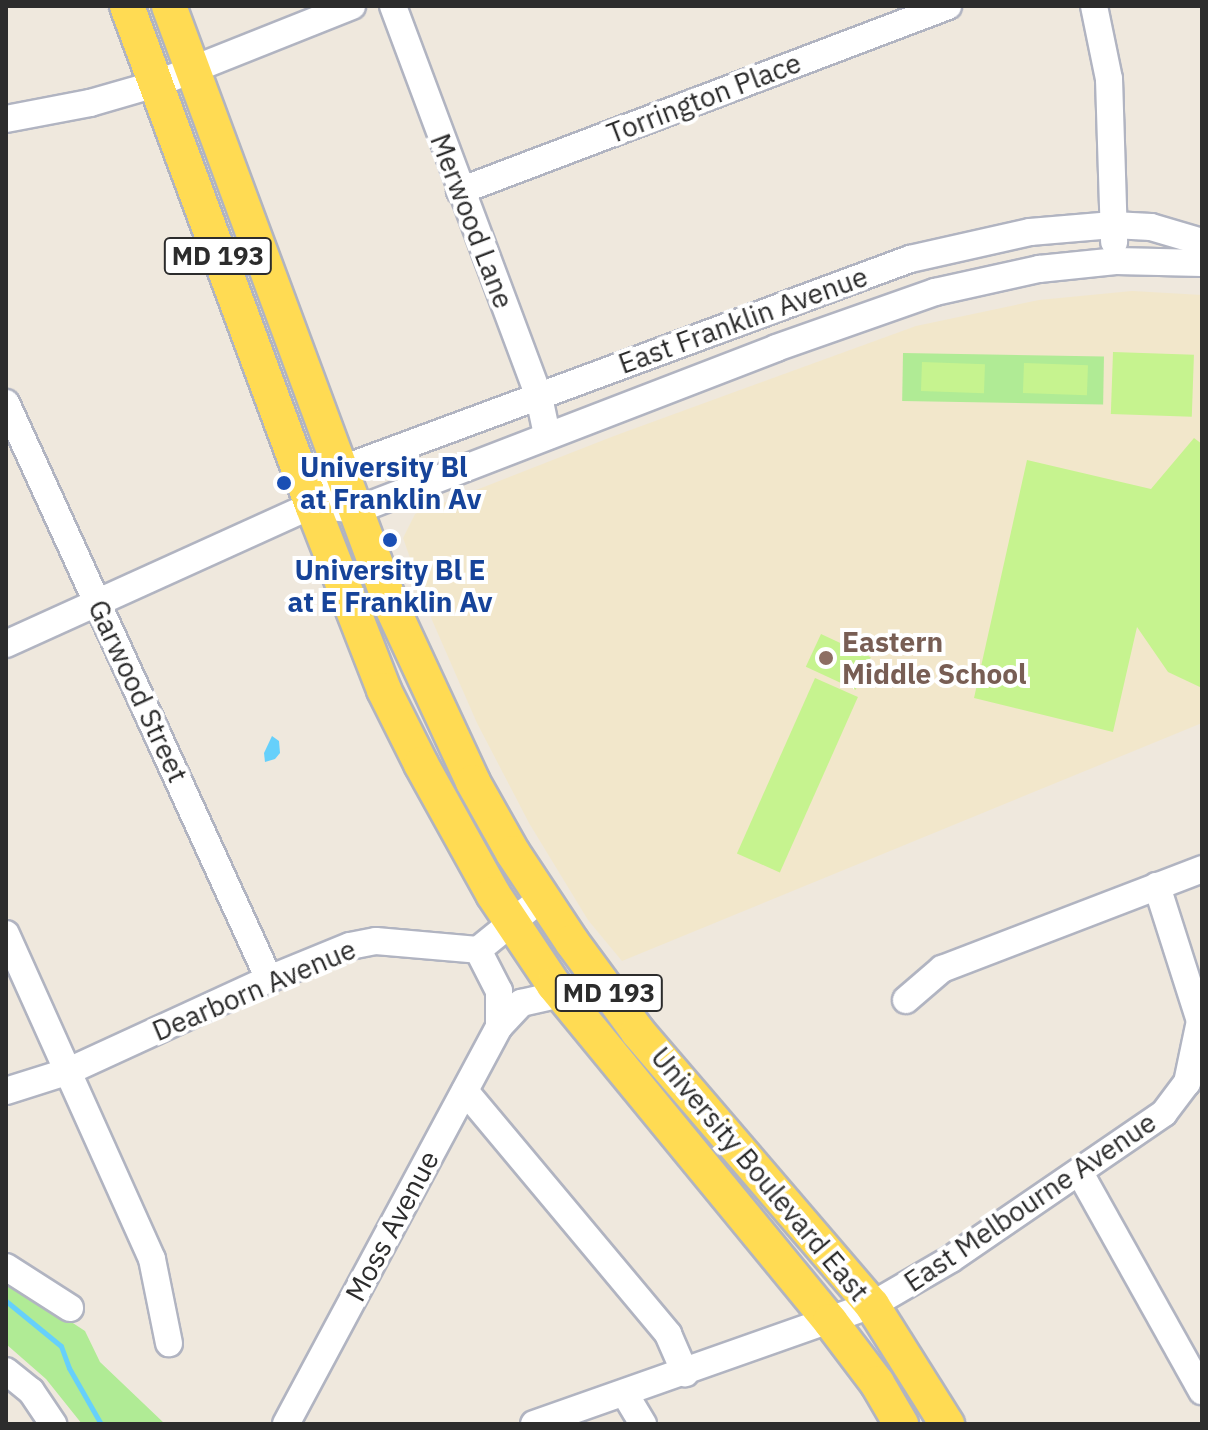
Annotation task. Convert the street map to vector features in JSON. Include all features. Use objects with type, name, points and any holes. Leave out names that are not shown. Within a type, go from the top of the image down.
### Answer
[{"type":"main road","name":"University Boulevard East","points":[[127,6],[312,505],[384,690],[421,764],[511,921],[561,994],[830,1321],[877,1383],[901,1424]]},
{"type":"main road","name":"University Boulevard East","points":[[169,6],[391,605],[436,707],[506,842],[638,1032],[872,1305],[947,1424]]},
{"type":"street","points":[[6,119],[90,103],[156,84],[352,6]]},
{"type":"street","name":"Merwood Lane","points":[[393,6],[539,397],[547,436]]},
{"type":"street","name":"Torrington Place","points":[[460,191],[948,6]]},
{"type":"street","points":[[1094,6],[1109,79],[1116,261]]},
{"type":"street","name":"East Franklin Avenue","points":[[342,469],[910,259],[1030,232],[1113,225],[1151,227],[1202,242]]},
{"type":"street","name":"East Franklin Avenue","points":[[312,505],[357,510],[776,348],[935,292],[1039,269],[1116,261],[1202,263]]},
{"type":"street","name":"Garwood Street","points":[[6,403],[269,979]]},
{"type":"street","points":[[6,644],[312,505],[342,469]]},
{"type":"street","points":[[906,1000],[942,969],[1202,869]]},
{"type":"street","name":"East Melbourne Avenue","points":[[534,1424],[872,1305],[951,1259],[1164,1113],[1187,1083],[1196,1054],[1200,1021],[1157,886]]},
{"type":"street","points":[[499,1027],[499,991],[478,950],[542,898]]},
{"type":"street","points":[[6,934],[106,1154],[115,1183],[135,1217],[152,1259],[169,1343]]},
{"type":"street","name":"Dearborn Avenue","points":[[6,1091],[69,1071],[269,979],[350,946],[376,941],[478,950]]},
{"type":"street","name":"Moss Avenue","points":[[286,1424],[499,1027],[521,1003],[561,994]]},
{"type":"street","points":[[465,1091],[668,1334],[685,1373]]},
{"type":"street","points":[[1080,1173],[1202,1391]]},
{"type":"street","points":[[6,1267],[70,1308]]},
{"type":"street","points":[[6,1371],[31,1391],[53,1424]]},
{"type":"street","points":[[625,1394],[643,1424]]},
{"type":"shaded area","name":"Eastern Middle School","points":[[1132,291],[1202,295],[1202,723],[622,961],[588,920],[529,823],[477,723],[432,620],[403,538],[415,514],[614,436],[916,326],[1039,300]]},
{"type":"green space","points":[[1113,352],[1194,355],[1192,417],[1111,414]]},
{"type":"green space","points":[[903,353],[1104,357],[1103,405],[902,401]]},
{"type":"green space","points":[[922,362],[985,364],[984,393],[921,391]]},
{"type":"green space","points":[[1024,363],[1088,365],[1087,395],[1023,393]]},
{"type":"green space","points":[[1194,438],[1202,444],[1202,688],[1168,672],[1137,627],[1113,732],[974,698],[1027,460],[1151,489]]},
{"type":"green space","points":[[821,634],[871,657],[856,690],[806,667]]},
{"type":"green space","points":[[815,678],[858,697],[780,873],[737,853]]},
{"type":"green space","points":[[6,1279],[85,1331],[100,1362],[165,1424],[82,1424],[46,1379],[6,1344]]},
{"type":"water","points":[[272,736],[279,741],[280,753],[275,759],[265,762],[264,753]]},
{"type":"waterway","points":[[6,1301],[61,1346],[69,1368],[101,1424]]},
{"type":"place","name":"University Bl at Franklin Av","points":[[284,483]]},
{"type":"place","name":"University Bl E at E Franklin Av","points":[[390,540]]},
{"type":"place","name":"Eastern Middle School","points":[[826,658]]}]
